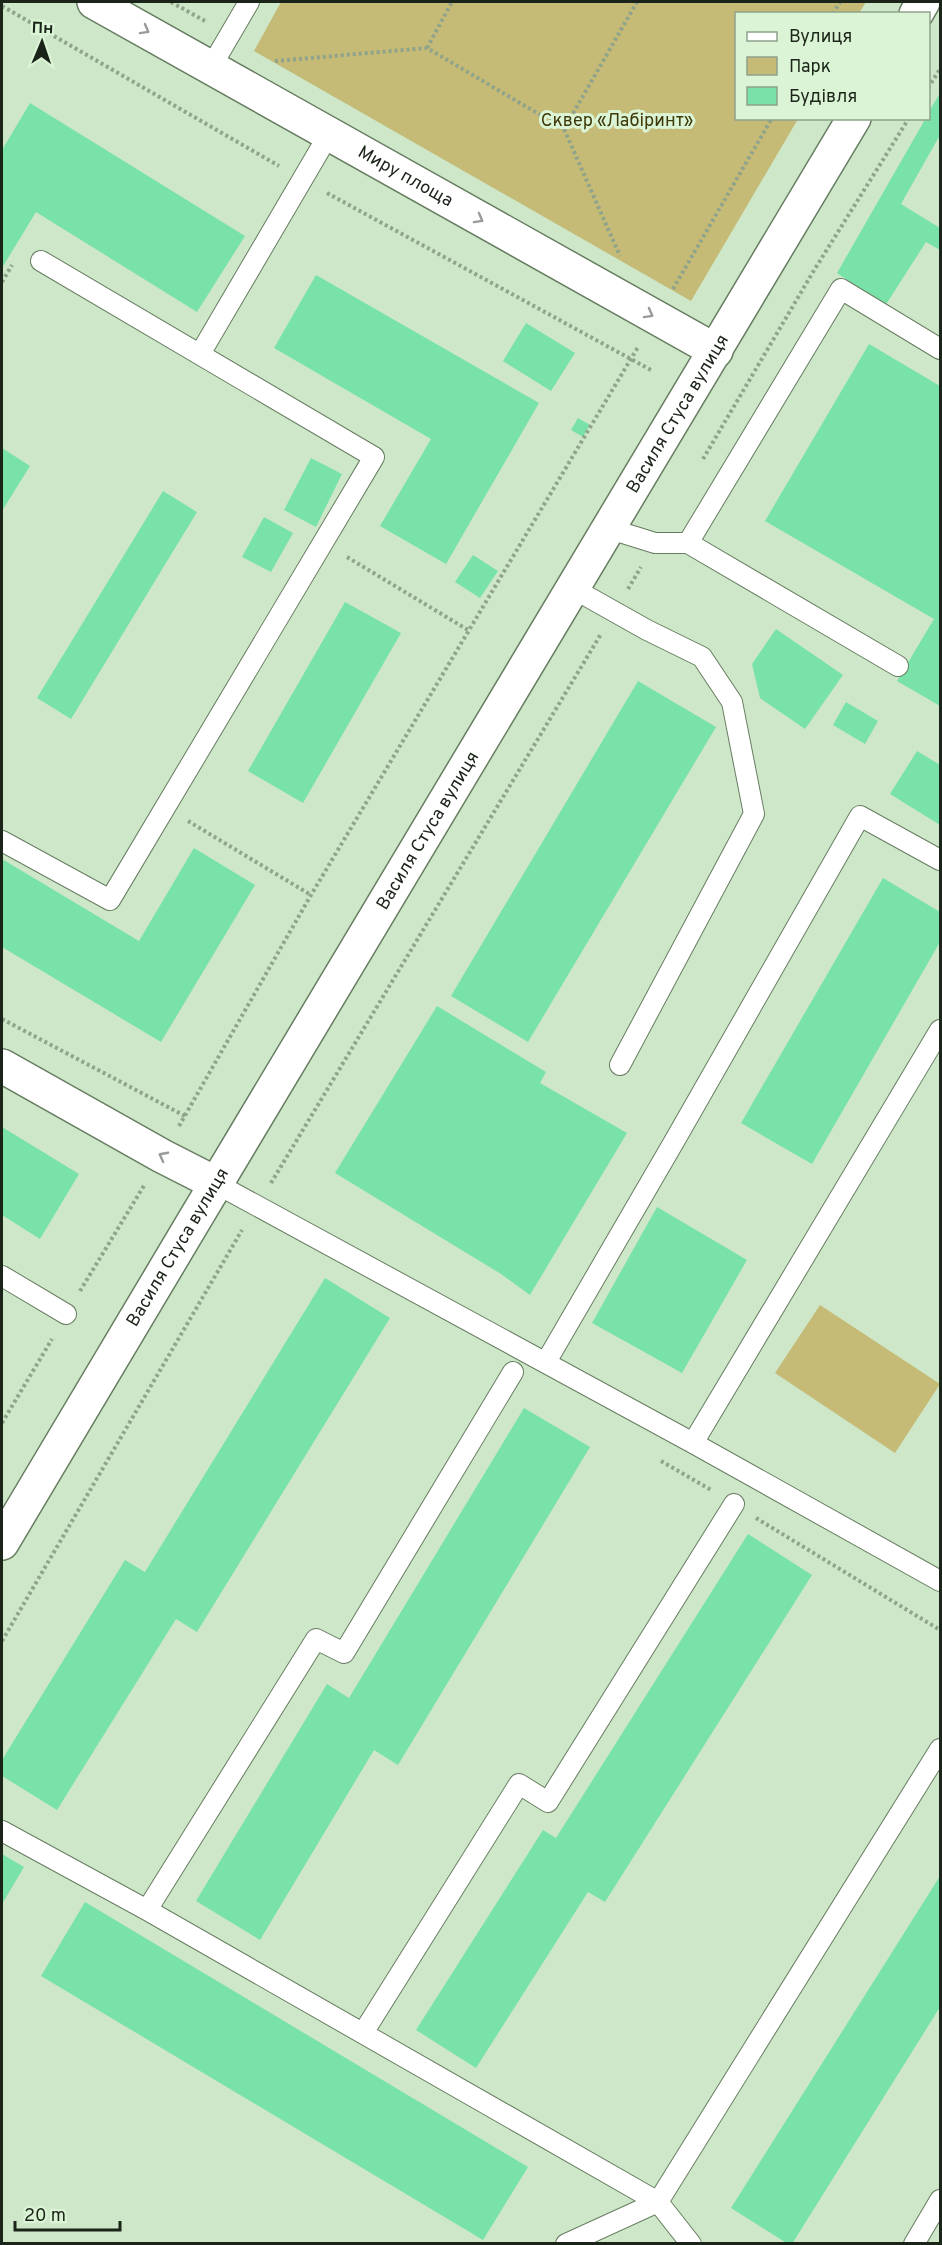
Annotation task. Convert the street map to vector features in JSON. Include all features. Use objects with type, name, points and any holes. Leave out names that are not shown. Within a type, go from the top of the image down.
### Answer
[{"type":"street","name":"Миру площа","points":[[94,2],[716,351]]},
{"type":"street","name":"Василя Стуса вулиця","points":[[2,1543],[214,1183],[610,530],[853,120]]},
{"type":"street","points":[[2,1066],[214,1183]]},
{"type":"lane","points":[[211,67],[249,2]]},
{"type":"lane","points":[[200,354],[329,134]]},
{"type":"lane","points":[[2,841],[110,900],[374,457],[41,261]]},
{"type":"lane","points":[[688,543],[841,289],[940,349]]},
{"type":"lane","points":[[610,530],[655,543],[688,543],[898,666]]},
{"type":"lane","points":[[574,589],[702,657],[732,702],[754,814],[620,1065]]},
{"type":"lane","points":[[546,1362],[860,816],[940,860]]},
{"type":"lane","points":[[693,1443],[940,1030]]},
{"type":"lane","points":[[214,1183],[546,1362],[940,1581]]},
{"type":"lane","points":[[2,1276],[66,1314]]},
{"type":"lane","points":[[147,1910],[316,1639],[344,1653],[513,1372]]},
{"type":"lane","points":[[363,2033],[519,1784],[548,1802],[734,1504]]},
{"type":"lane","points":[[566,2244],[658,2202],[940,1749]]},
{"type":"lane","points":[[2,1831],[147,1910],[658,2202],[691,2244]]},
{"type":"lane","points":[[914,2244],[940,2200]]},
{"type":"path","points":[[427,48],[452,2]]},
{"type":"path","points":[[564,129],[637,2]]},
{"type":"path","points":[[275,61],[427,48],[564,129],[623,262]]},
{"type":"path","points":[[930,85],[940,69]]},
{"type":"path","points":[[672,291],[771,120]]},
{"type":"path","points":[[699,465],[803,289],[908,120]]},
{"type":"path","points":[[2,1423],[162,1156],[311,895],[631,358]]},
{"type":"path","points":[[323,543],[468,630]]},
{"type":"path","points":[[2,1641],[257,1206],[655,543]]},
{"type":"path","points":[[165,807],[311,895]]},
{"type":"path","points":[[2,1019],[185,1116]]},
{"type":"green space","name":"Сквер «Лабіринт»","points":[[281,2],[866,2],[860,12],[735,12],[735,120],[797,120],[691,301],[254,51]]},
{"type":"green space","points":[[820,1305],[940,1384],[895,1453],[775,1373]]},
{"type":"building","points":[[940,93],[940,135],[901,204],[940,228],[940,250],[926,242],[885,306],[837,273],[924,120],[930,120],[930,110]]},
{"type":"building","points":[[30,103],[245,236],[197,312],[36,212],[2,268],[2,150]]},
{"type":"building","points":[[316,275],[539,403],[446,564],[380,526],[431,439],[274,348]]},
{"type":"building","points":[[526,323],[575,353],[551,391],[503,361]]},
{"type":"building","points":[[869,344],[940,386],[940,706],[897,681],[934,619],[765,521]]},
{"type":"building","points":[[578,418],[590,425],[583,437],[571,430]]},
{"type":"building","points":[[2,448],[30,466],[2,511]]},
{"type":"building","points":[[311,458],[342,474],[316,527],[284,510]]},
{"type":"building","points":[[163,491],[197,512],[71,719],[37,698]]},
{"type":"building","points":[[264,517],[293,533],[271,572],[242,557]]},
{"type":"building","points":[[473,555],[498,571],[480,598],[455,582]]},
{"type":"building","points":[[345,602],[401,633],[303,803],[248,771]]},
{"type":"building","points":[[776,629],[843,675],[805,729],[760,698],[752,664]]},
{"type":"building","points":[[638,681],[716,727],[528,1042],[451,996]]},
{"type":"building","points":[[846,702],[878,721],[865,744],[833,725]]},
{"type":"building","points":[[917,751],[940,765],[940,825],[890,794]]},
{"type":"building","points":[[194,848],[255,885],[161,1042],[2,947],[2,859],[139,941]]},
{"type":"building","points":[[883,878],[940,912],[940,942],[812,1164],[741,1123]]},
{"type":"building","points":[[437,1006],[546,1072],[540,1083],[627,1133],[530,1295],[501,1274],[335,1173]]},
{"type":"building","points":[[2,1127],[79,1174],[40,1239],[2,1215]]},
{"type":"building","points":[[657,1207],[747,1260],[682,1373],[592,1323]]},
{"type":"building","points":[[325,1278],[390,1318],[197,1632],[176,1619],[57,1810],[2,1776],[2,1760],[125,1560],[145,1572]]},
{"type":"building","points":[[524,1408],[590,1447],[398,1765],[374,1750],[260,1940],[196,1901],[327,1684],[349,1698]]},
{"type":"building","points":[[748,1534],[812,1575],[605,1902],[588,1892],[476,2068],[416,2030],[543,1830],[556,1838]]},
{"type":"building","points":[[2,1854],[24,1867],[2,1904]]},
{"type":"building","points":[[940,1876],[940,2007],[792,2244],[788,2244],[731,2208]]},
{"type":"building","points":[[85,1902],[528,2167],[483,2240],[41,1976]]}]
